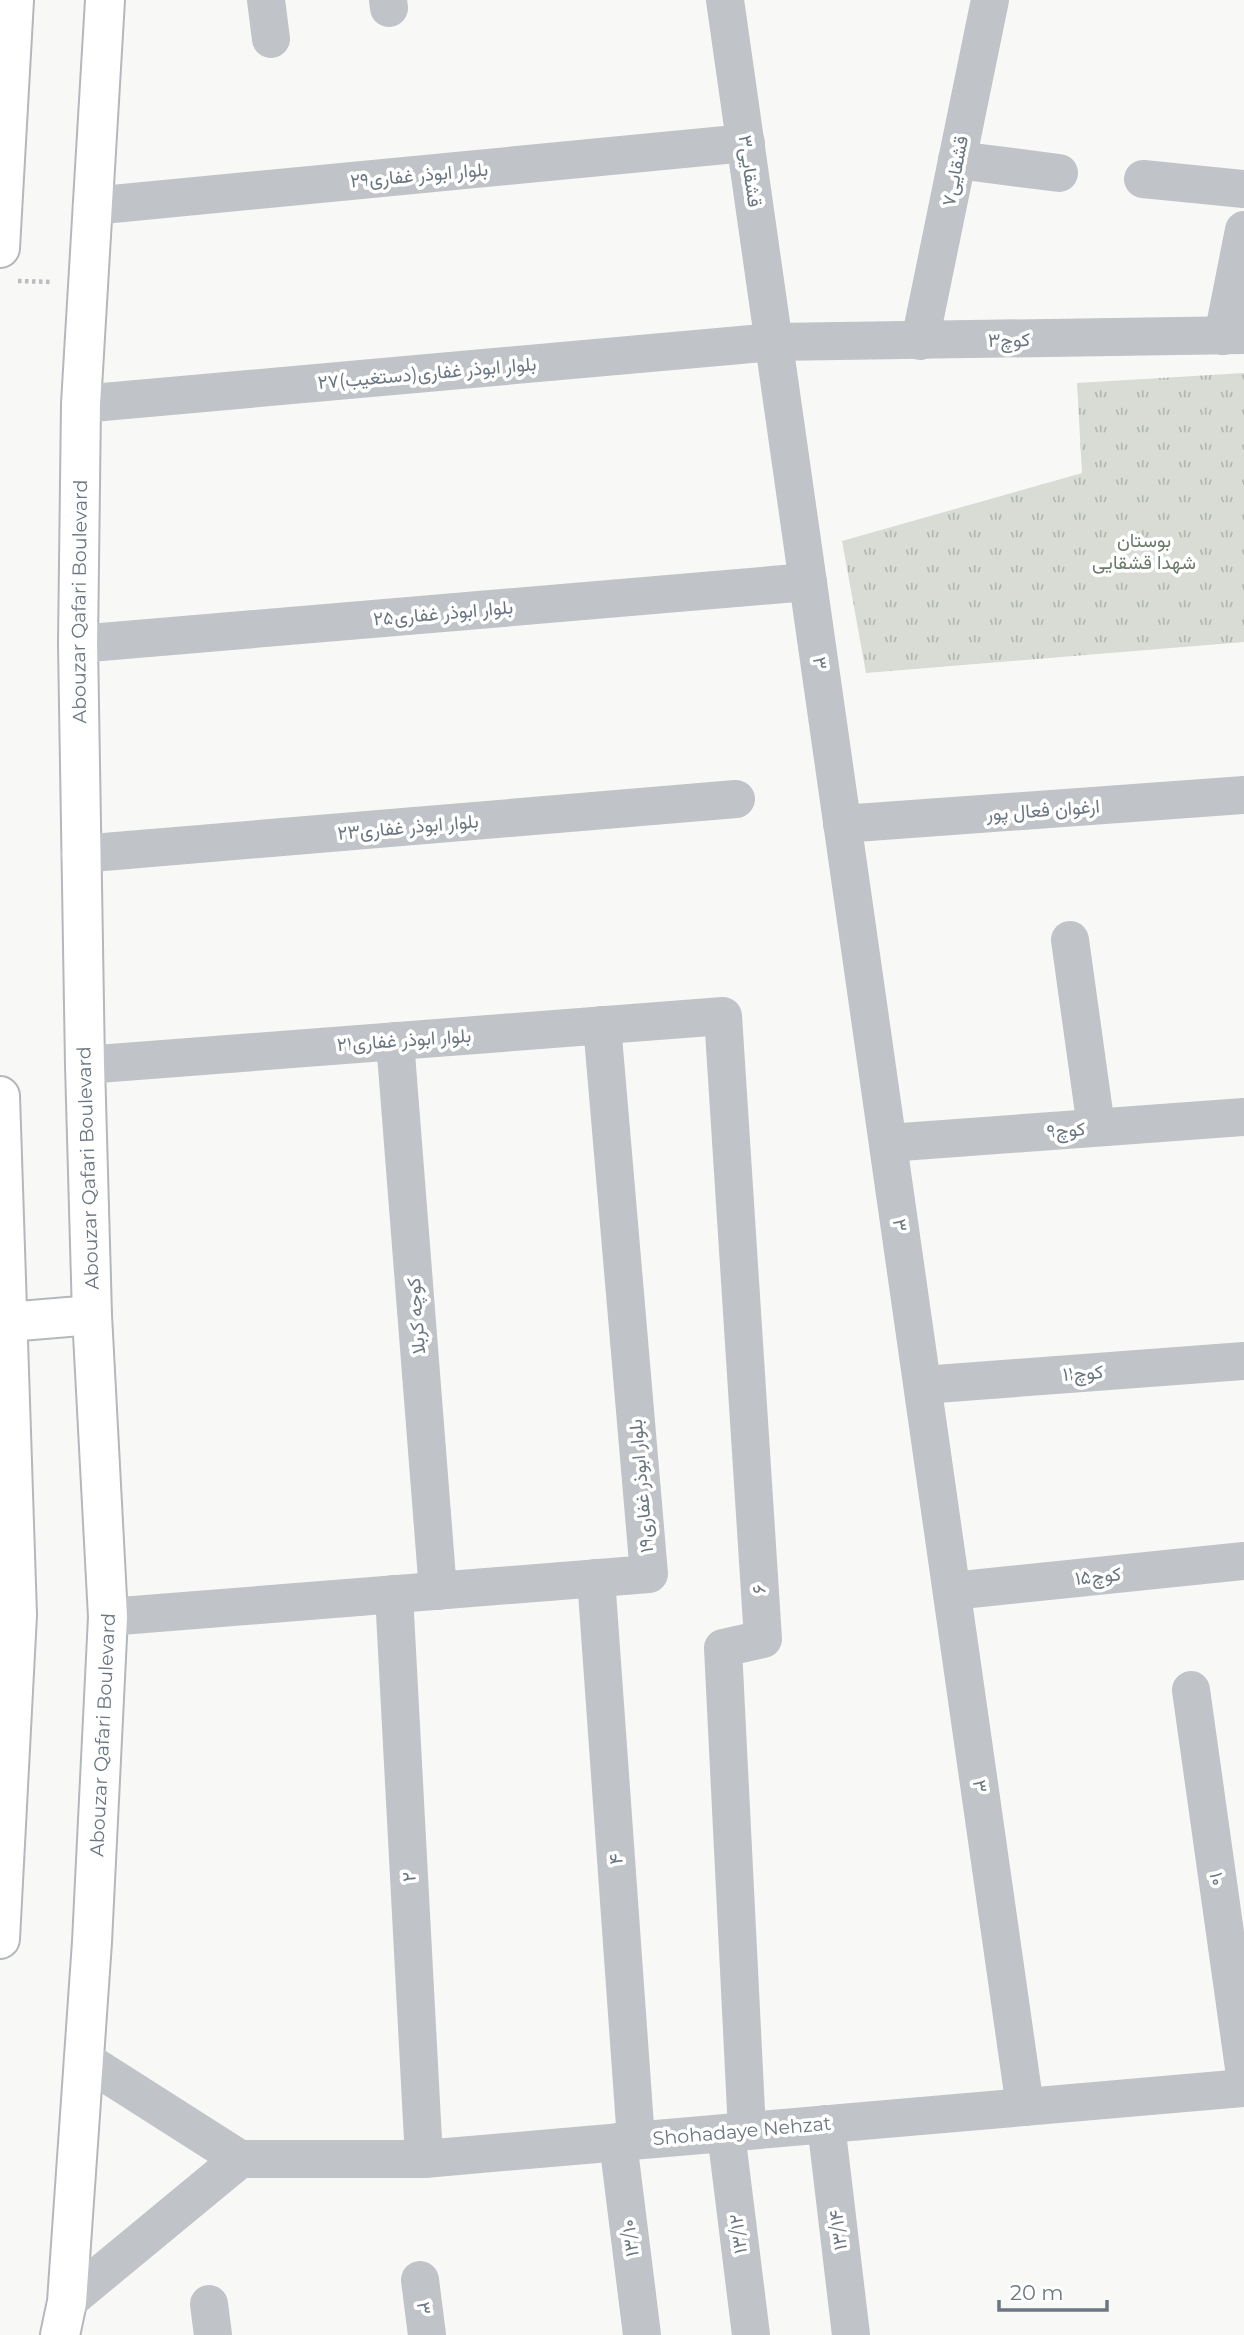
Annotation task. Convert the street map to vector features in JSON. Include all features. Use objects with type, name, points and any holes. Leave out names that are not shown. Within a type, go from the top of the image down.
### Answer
[{"type":"main road","points":[[6,264],[2,144],[14,0]]},
{"type":"main road","name":"Abouzar Qafari Boulevard","points":[[63,2318],[83,2059],[108,1617],[92,1315],[80,854],[78,644],[81,404],[105,0]]},
{"type":"main road","points":[[0,1096],[17,1615],[0,1939]]},
{"type":"main road","points":[[8,1322],[92,1315]]},
{"type":"street","points":[[266,0],[271,39]]},
{"type":"street","name":"۳قشقایی","points":[[725,0],[774,342]]},
{"type":"street","name":"۷قشقایی","points":[[920,341],[989,0]]},
{"type":"street","name":"بلوار ابوذر غفاری۲۹","points":[[92,206],[746,143]]},
{"type":"street","points":[[957,160],[1059,173]]},
{"type":"street","points":[[1143,179],[1244,189]]},
{"type":"street","points":[[1234,336],[1244,230]]},
{"type":"street","name":"۳کوچ","points":[[774,342],[1234,336]]},
{"type":"street","name":"۲۷بلوار ابوذر غفاری(دستغیب)","points":[[81,404],[774,342]]},
{"type":"street","name":"۳","points":[[774,342],[1025,2107]]},
{"type":"street","name":"بلوار ابوذر غفاری۲۵","points":[[78,644],[808,582]]},
{"type":"street","name":"بلوار ابوذر غفاری۲۳","points":[[80,854],[736,799]]},
{"type":"street","name":"ارغوان فعال پور","points":[[842,824],[1243,800]]},
{"type":"street","points":[[1070,940],[1096,1127]]},
{"type":"street","name":"۲۱بلوار ابوذر غفاری","points":[[85,1065],[723,1016]]},
{"type":"street","name":"۶","points":[[723,1016],[763,1639],[723,1648],[736,2132]]},
{"type":"street","name":"بلوار ابوذر غفاری۱۹","points":[[108,1617],[649,1574],[602,1025]]},
{"type":"street","name":"کوچه کربلا","points":[[395,1041],[438,1591]]},
{"type":"street","name":"۹کوچ","points":[[888,1143],[1244,1116]]},
{"type":"street","name":"۱۱کوچ","points":[[923,1385],[1244,1361]]},
{"type":"street","name":"۱۵کوچ","points":[[952,1591],[1244,1562]]},
{"type":"street","name":"۴","points":[[596,1578],[627,2141]]},
{"type":"street","name":"۲","points":[[394,1594],[424,2159]]},
{"type":"street","name":"۱۰","points":[[1191,1690],[1244,2068]]},
{"type":"street","points":[[63,2318],[240,2159],[83,2059]]},
{"type":"street","name":"Shohadaye Nehzat","points":[[240,2159],[424,2159],[1244,2088]]},
{"type":"street","name":"۱۳/۱۴","points":[[826,2124],[851,2335]]},
{"type":"street","name":"۱۳/۱۲","points":[[736,2132],[751,2335]]},
{"type":"street","name":"۱۳/۱۰","points":[[627,2141],[642,2335]]},
{"type":"street","name":"۳","points":[[420,2280],[427,2335]]},
{"type":"path","points":[[6,264],[88,282]]},
{"type":"green space","name":"بوستان شهدا قشقایی","points":[[1244,373],[1244,642],[866,673],[842,541],[1082,473],[1077,383]]}]
